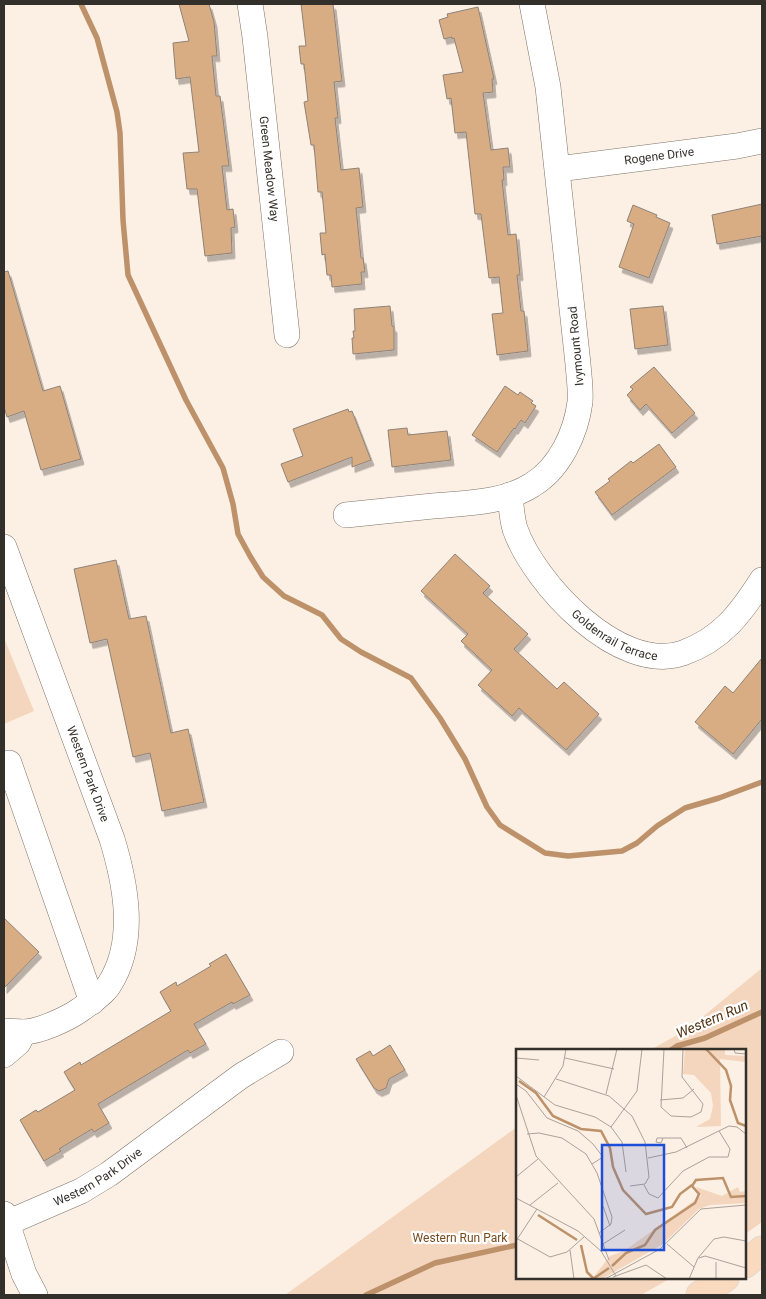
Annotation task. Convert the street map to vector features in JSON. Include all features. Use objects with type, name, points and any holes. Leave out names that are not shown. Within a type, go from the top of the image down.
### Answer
[{"type":"main road","points":[[746,1263],[762,1250]]},
{"type":"main road","points":[[700,1295],[724,1279]]},
{"type":"street","name":"Green Meadow Way","points":[[250,4],[287,335]]},
{"type":"street","name":"Ivymount Road","points":[[346,515],[474,502],[510,496],[532,485],[547,472],[562,454],[574,430],[580,401],[578,364],[548,87],[532,4]]},
{"type":"street","name":"Rogene Drive","points":[[558,169],[737,146],[762,141]]},
{"type":"street","name":"Goldenrail Terrace","points":[[510,496],[515,528],[524,549],[546,584],[574,612],[608,638],[631,650],[658,656],[681,653],[704,644],[724,630],[743,610],[762,580]]},
{"type":"street","name":"Western Park Drive","points":[[4,546],[112,839],[121,874],[127,918],[124,945],[117,969],[108,986],[92,1002],[71,1016],[46,1026],[14,1032],[18,1043],[4,1055]]},
{"type":"street","points":[[8,763],[92,1002]]},
{"type":"street","name":"Western Park Drive","points":[[5,1219],[81,1191],[109,1174],[241,1076],[281,1052]]},
{"type":"street","points":[[5,1219],[27,1288]]},
{"type":"green space","points":[[4,638],[34,711],[4,724]]},
{"type":"green space","points":[[762,968],[762,1222],[746,1233],[746,1049],[652,1049],[688,1029]]},
{"type":"green space","name":"Western Run Park","points":[[516,1128],[516,1279],[669,1279],[641,1295],[285,1295]]},
{"type":"building","points":[[179,4],[209,4],[214,22],[217,56],[212,56],[216,96],[220,96],[229,166],[222,166],[227,210],[233,209],[235,227],[231,228],[232,253],[205,256],[197,189],[187,189],[183,153],[199,152],[190,77],[176,79],[173,43],[189,41]]},
{"type":"building","points":[[301,4],[333,4],[342,81],[334,82],[338,118],[335,118],[341,170],[359,168],[363,207],[356,208],[361,258],[363,258],[365,272],[361,272],[362,284],[332,287],[331,275],[327,275],[325,254],[322,255],[320,233],[326,233],[322,192],[318,192],[314,145],[311,145],[304,102],[308,101],[304,64],[301,64],[299,46],[306,46]]},
{"type":"building","points":[[478,7],[494,79],[492,79],[493,92],[483,93],[491,150],[508,148],[510,167],[503,167],[504,180],[502,180],[508,235],[516,234],[520,275],[517,275],[521,311],[524,311],[528,351],[497,355],[492,314],[503,313],[499,277],[489,278],[481,214],[475,214],[466,132],[455,133],[451,98],[447,99],[443,75],[463,72],[454,38],[444,39],[439,20],[448,17],[447,14]]},
{"type":"building","points":[[762,204],[762,236],[717,244],[712,215]]},
{"type":"building","points":[[633,205],[657,215],[656,217],[670,223],[649,278],[619,267],[634,224],[627,221]]},
{"type":"building","points":[[8,271],[43,391],[60,386],[81,459],[41,470],[24,411],[7,417],[4,407],[4,272]]},
{"type":"building","points":[[390,306],[392,326],[394,327],[394,350],[353,354],[354,309]]},
{"type":"building","points":[[663,306],[668,345],[635,349],[630,309]]},
{"type":"building","points":[[654,367],[695,413],[672,433],[646,404],[640,410],[627,395],[633,389],[630,387]]},
{"type":"building","points":[[505,386],[518,395],[520,392],[533,401],[531,403],[536,406],[525,423],[521,420],[497,452],[472,435]]},
{"type":"building","points":[[348,409],[349,412],[352,411],[371,460],[352,467],[352,457],[288,482],[281,464],[303,456],[293,429]]},
{"type":"building","points":[[407,428],[408,435],[447,431],[451,460],[392,467],[388,430]]},
{"type":"building","points":[[659,444],[676,467],[612,515],[595,492],[631,461],[633,463]]},
{"type":"building","points":[[455,554],[490,586],[483,593],[528,634],[514,649],[557,689],[564,682],[599,714],[566,750],[519,708],[512,716],[478,685],[492,670],[461,641],[468,634],[421,591]]},
{"type":"building","points":[[116,560],[129,619],[146,616],[171,733],[188,729],[204,802],[162,811],[150,753],[133,757],[107,639],[90,643],[74,569]]},
{"type":"building","points":[[762,658],[762,719],[733,754],[695,722],[725,686],[733,693]]},
{"type":"building","points":[[4,918],[39,952],[4,988]]},
{"type":"building","points":[[226,954],[250,995],[233,1004],[232,1002],[194,1024],[206,1044],[190,1053],[188,1050],[98,1104],[109,1123],[94,1132],[92,1129],[59,1149],[61,1151],[44,1161],[20,1120],[36,1110],[38,1112],[75,1090],[64,1072],[80,1062],[81,1065],[171,1011],[160,992],[176,982],[177,986],[211,966],[209,964]]},
{"type":"building","points":[[390,1045],[405,1070],[389,1079],[386,1088],[379,1091],[374,1088],[356,1059],[370,1051],[373,1056]]},
{"type":"waterway","points":[[81,4],[97,38],[117,112],[120,133],[123,220],[128,275],[186,400],[223,468],[233,504],[238,534],[263,577],[284,596],[322,615],[341,639],[361,652],[411,678],[440,718],[465,759],[487,807],[500,825],[545,853],[568,856],[622,851],[637,843],[657,826],[685,808],[762,782]]},
{"type":"waterway","name":"Western Run","points":[[672,1049],[705,1038],[762,1012]]},
{"type":"waterway","name":"Western Run","points":[[366,1295],[435,1263],[516,1245]]}]
